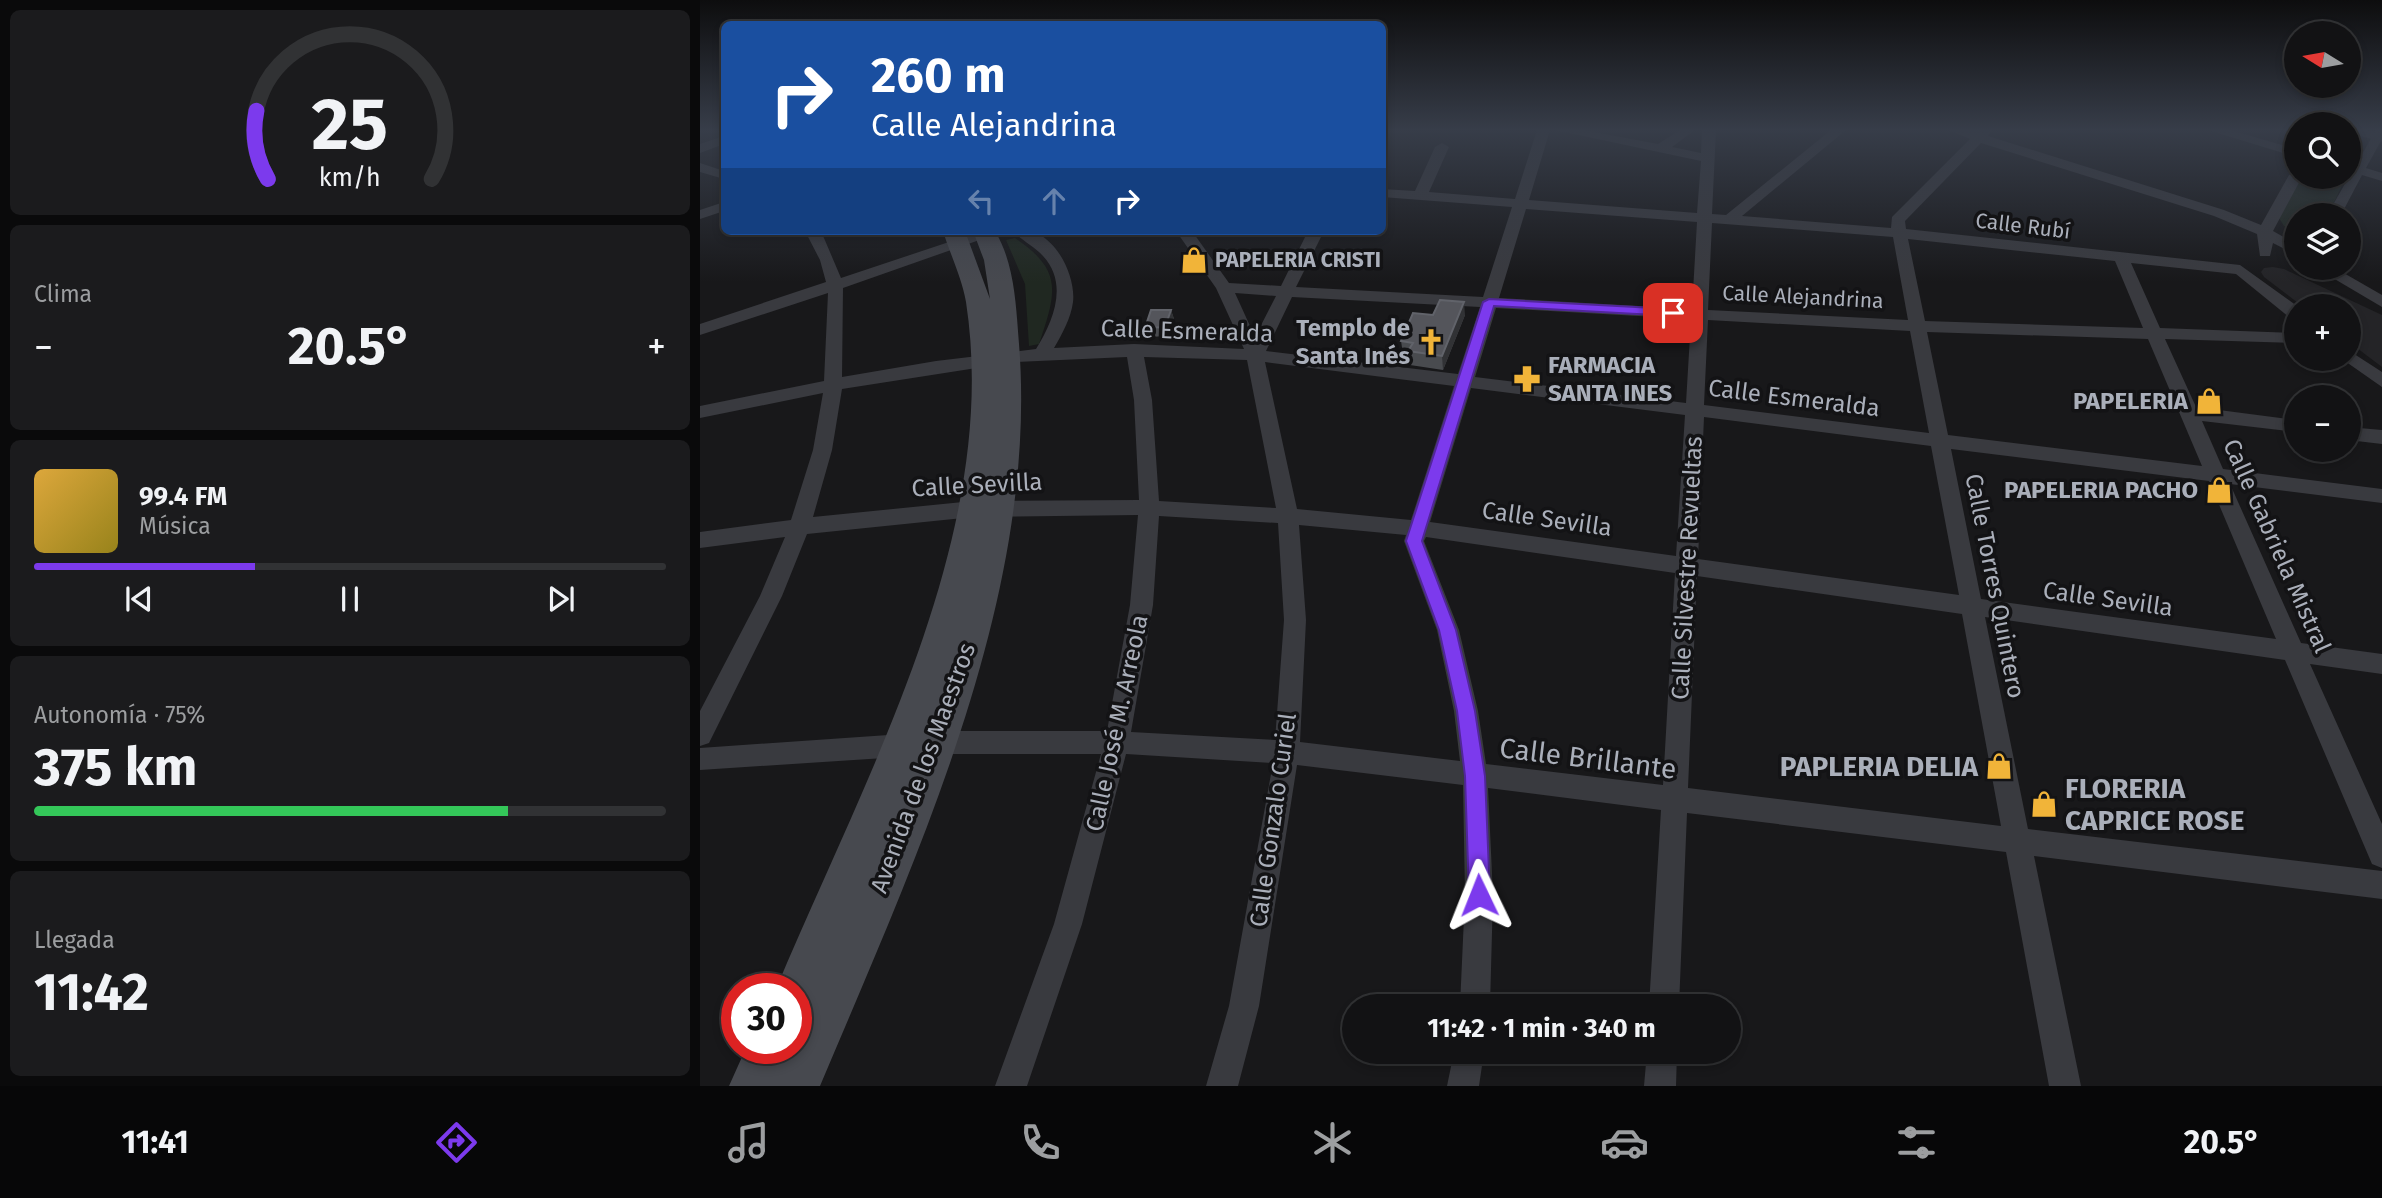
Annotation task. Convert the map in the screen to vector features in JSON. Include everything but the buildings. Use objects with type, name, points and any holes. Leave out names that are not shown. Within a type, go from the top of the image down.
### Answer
[{"type":"street","points":[[1420,196],[1427,181]]},
{"type":"street","points":[[1475,994],[1479,895],[1475,776],[1454,654],[1414,541],[1528,181]]},
{"type":"street","name":"Calle Silvestre Revueltas","points":[[1665,994],[1706,181]]},
{"type":"street","points":[[1729,220],[1777,181]]},
{"type":"street","points":[[1899,233],[1897,220],[1936,181]]},
{"type":"street","points":[[2123,181],[2220,213],[2265,232],[2284,244]]},
{"type":"street","points":[[2266,253],[2265,232],[2288,189]]},
{"type":"street","name":"Calle Rubí","points":[[1386,193],[1899,233],[2240,270]]},
{"type":"street","points":[[700,215],[721,207]]},
{"type":"street","name":"Calle Torres Quintero","points":[[1899,233],[2065,1086]]},
{"type":"street","points":[[700,735],[757,628],[800,527],[824,450],[835,385],[838,286],[829,256],[816,235]]},
{"type":"street","name":"Avenida de los Maestros","points":[[807,973],[921,744],[977,618],[985,508],[1007,425],[1011,357],[991,235]]},
{"type":"street","points":[[1011,357],[1060,325],[1065,306],[1064,279],[1054,257],[1042,244],[1027,235]]},
{"type":"street","name":"Calle Gonzalo Curiel","points":[[1187,235],[1224,288],[1255,355],[1288,515],[1295,620],[1287,752],[1244,1006],[1222,1086]]},
{"type":"street","points":[[1255,355],[1284,290],[1314,235]]},
{"type":"street","points":[[700,330],[838,286],[958,238]]},
{"type":"street","name":"Avenida de los Maestros","points":[[958,238],[978,300],[1011,357]]},
{"type":"street","points":[[2284,252],[2266,253],[2240,270],[2284,305]]},
{"type":"street","name":"Calle Gabriela Mistral","points":[[2121,258],[2382,855]]},
{"type":"street","points":[[2344,280],[2382,302]]},
{"type":"street","name":"Calle Alejandrina","points":[[1224,288],[1916,326],[2154,331],[2284,337]]},
{"type":"street","name":"Calle Esmeralda","points":[[700,412],[835,385],[1011,357],[1134,349],[1255,355],[2382,496]]},
{"type":"street","name":"Calle José M. Arreola","points":[[1011,1086],[1080,890],[1135,653],[1148,567],[1149,435],[1134,349]]},
{"type":"street","points":[[2361,365],[2382,381]]},
{"type":"street","points":[[2190,413],[2284,425]]},
{"type":"street","points":[[2361,435],[2382,437]]},
{"type":"street","name":"Calle Sevilla","points":[[700,540],[985,508],[1148,509],[1288,515],[1417,528],[2382,664]]},
{"type":"street","name":"Calle Brillante","points":[[700,759],[921,744],[1116,743],[1287,752],[2382,886]]},
{"type":"street","name":"Avenida de los Maestros","points":[[796,1086],[844,979],[921,744]]},
{"type":"street","points":[[752,1086],[763,1064]]},
{"type":"street","points":[[1463,1086],[1467,1064]]},
{"type":"street","points":[[1660,1086],[1661,1064]]},
{"type":"shaded area","points":[[2294,189],[2340,189],[2334,203],[2287,203]]},
{"type":"shaded area","points":[[2284,208],[2284,226],[2279,218]]},
{"type":"shaded area","points":[[1015,238],[1042,261],[1052,284],[1049,311],[1039,344],[1029,346],[1025,284],[1006,240]]},
{"type":"shaded area","points":[[2264,268],[2284,269],[2284,280],[2307,280],[2337,294],[2286,294],[2264,277],[2261,272]]},
{"type":"shaded area","points":[[2361,305],[2382,315],[2382,367],[2361,351]]},
{"type":"place","name":"PAPELERIA CRISTI","points":[[1194,260]]},
{"type":"place","name":"Templo de Santa Inés","points":[[1431,342]]},
{"type":"place","name":"FARMACIA SANTA INES","points":[[1527,379]]},
{"type":"place","name":"PAPELERIA","points":[[2209,401]]},
{"type":"place","name":"PAPELERIA PACHO","points":[[2219,490]]},
{"type":"place","name":"PAPLERIA DELIA","points":[[1999,766]]},
{"type":"place","name":"FLORERIA CAPRICE ROSE","points":[[2044,804]]},
{"type":"route","points":[[1479,895],[1475,776],[1466,711],[1448,630],[1414,541],[1489,302],[1673,313]]}]
